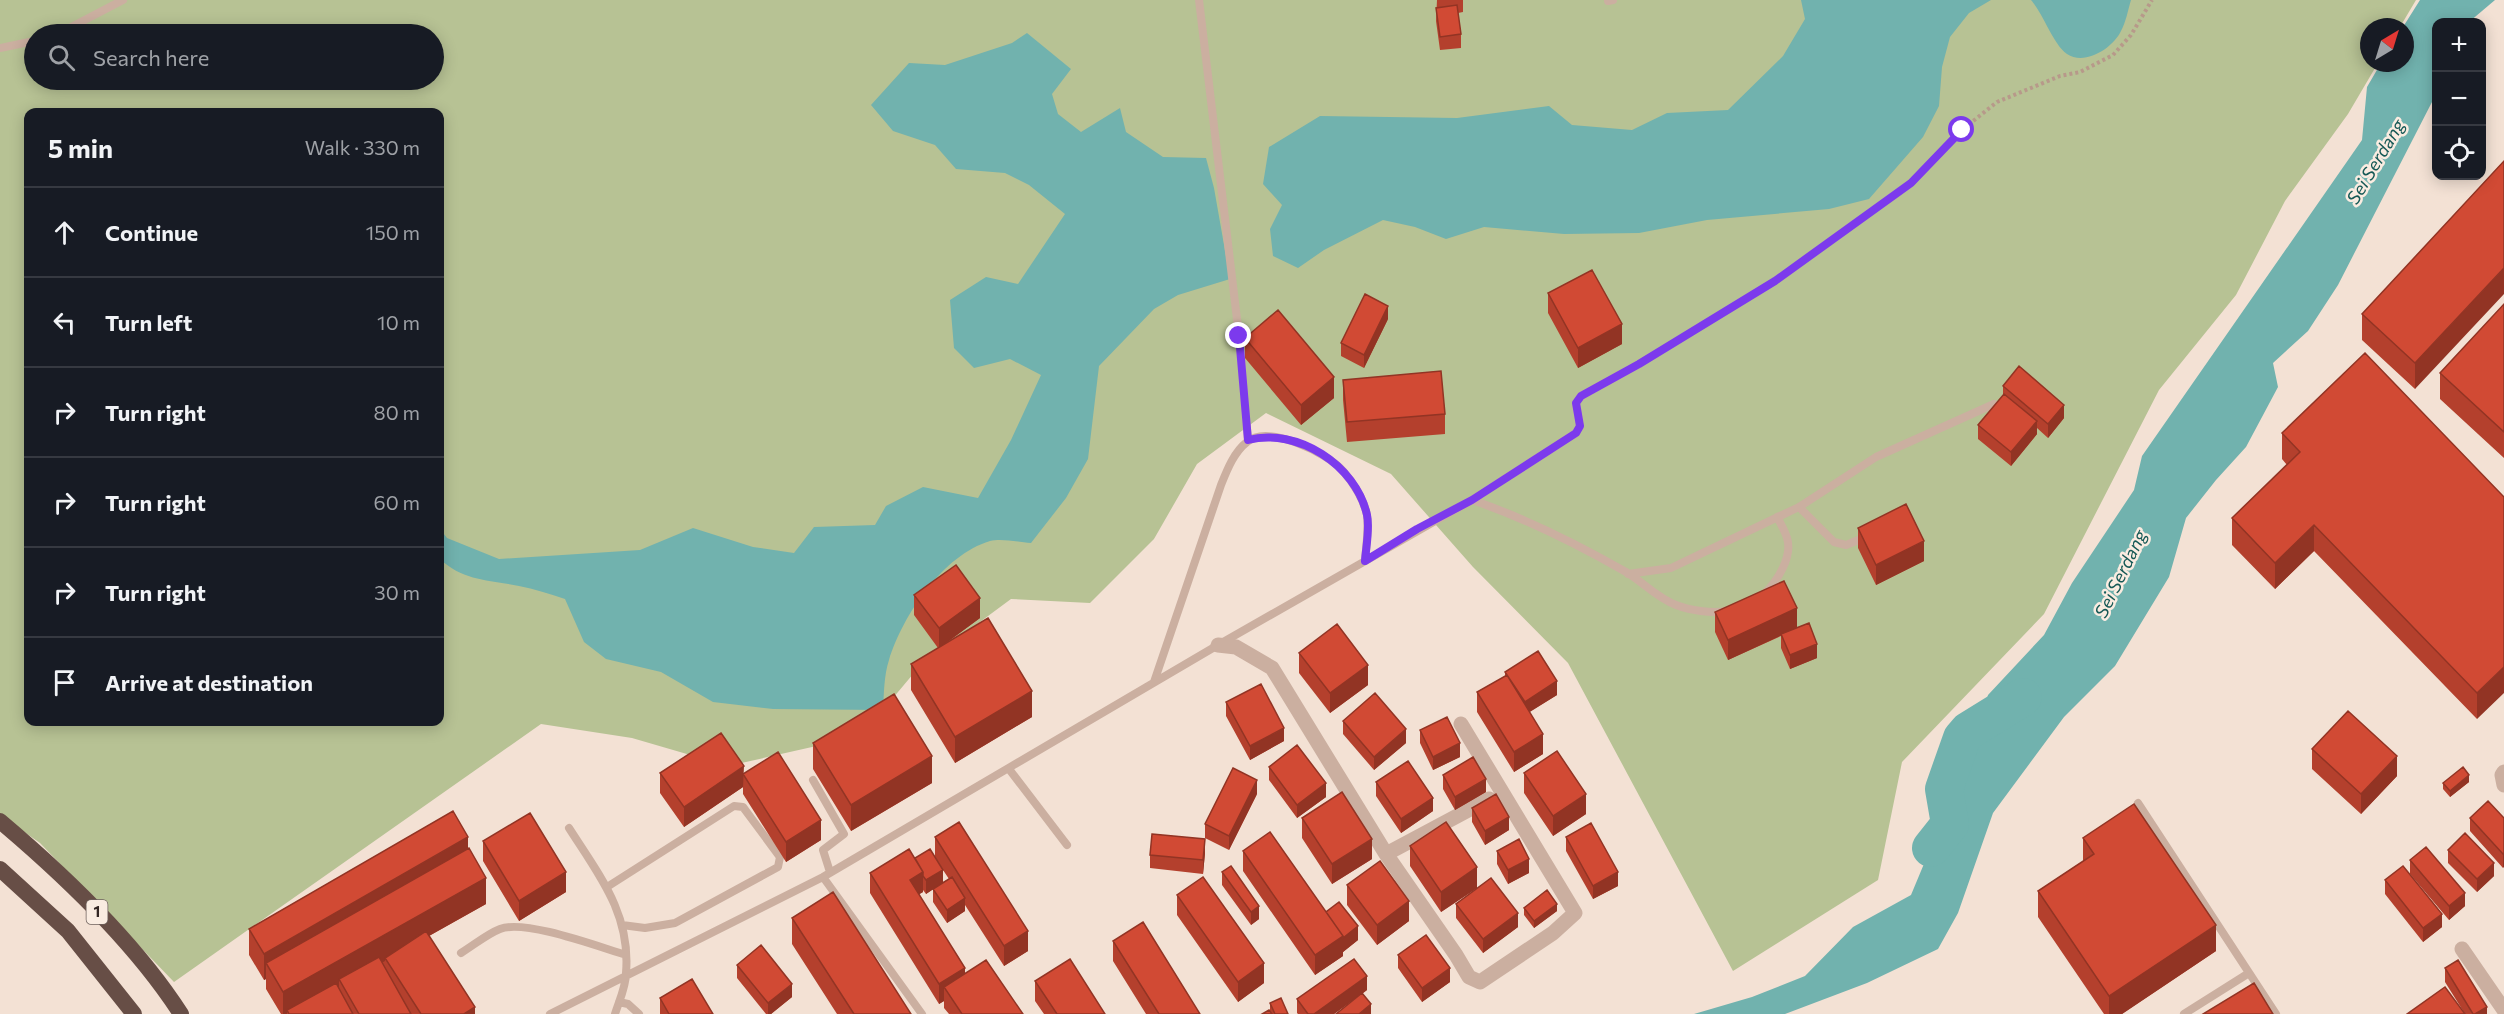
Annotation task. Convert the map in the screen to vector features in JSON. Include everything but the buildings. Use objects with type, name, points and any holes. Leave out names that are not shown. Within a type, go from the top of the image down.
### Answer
[{"type":"highway","name":"1","points":[[0,821],[47,861],[90,905],[130,949],[181,1014]]},
{"type":"highway","name":"1","points":[[0,869],[68,931],[134,1014]]},
{"type":"street","points":[[1218,645],[1236,647],[1272,668],[1386,854],[1469,977],[1480,982],[1553,933],[1575,913],[1461,724]]},
{"type":"street","points":[[2504,772],[2502,775],[2504,784]]},
{"type":"street","points":[[1386,854],[1503,792]]},
{"type":"street","points":[[2462,949],[2504,1010]]},
{"type":"lane","points":[[77,24],[123,0]]},
{"type":"lane","points":[[1199,0],[1239,336],[1248,440]]},
{"type":"lane","points":[[0,48],[24,43]]},
{"type":"lane","points":[[550,1014],[827,875],[1417,529],[1472,500],[1576,433],[1580,426],[1576,403],[1581,396],[1639,364]]},
{"type":"lane","points":[[1628,574],[1671,568],[1799,507],[1876,457],[1994,404]]},
{"type":"lane","points":[[1154,682],[1221,484],[1230,463],[1248,440],[1264,436],[1284,438],[1310,448],[1342,469],[1356,489],[1367,516],[1365,561]]},
{"type":"lane","points":[[1472,500],[1513,514],[1628,574],[1652,592],[1677,605],[1717,612],[1740,607]]},
{"type":"lane","points":[[1799,507],[1834,542],[1841,545],[1874,533]]},
{"type":"lane","points":[[1755,599],[1775,583],[1785,563],[1788,541],[1778,517]]},
{"type":"lane","points":[[1009,769],[1067,845]]},
{"type":"lane","points":[[813,780],[844,834],[823,850],[827,875],[922,1014]]},
{"type":"lane","points":[[2138,803],[2276,1014]]},
{"type":"lane","points":[[607,887],[734,806],[743,807],[780,857],[778,867],[675,923],[645,928],[622,925]]},
{"type":"lane","points":[[569,828],[607,887],[622,925],[627,975],[615,1014]]},
{"type":"lane","points":[[461,953],[502,928],[518,927],[561,936],[626,955]]},
{"type":"lane","points":[[2184,1014],[2249,973]]},
{"type":"lane","points":[[619,1002],[628,1004],[639,1014]]},
{"type":"path","points":[[1639,364],[1775,281],[1911,183],[1962,130],[1997,102],[2060,76],[2080,72],[2113,55],[2131,35],[2152,0]]},
{"type":"green space","points":[[0,0],[2416,0],[2405,18],[2360,18],[2360,72],[2373,72],[2348,114],[2285,201],[2236,295],[2159,390],[2044,614],[1902,762],[1878,880],[1733,971],[1568,663],[1473,567],[1391,474],[1266,413],[1197,464],[1154,539],[1090,603],[1011,599],[919,667],[861,736],[728,766],[632,738],[541,724],[174,982],[40,843],[0,815]]},
{"type":"water","points":[[1801,0],[1991,0],[1969,13],[1950,37],[1942,67],[1939,106],[1923,137],[1869,199],[1829,209],[1707,220],[1639,233],[1564,234],[1484,227],[1446,239],[1415,227],[1383,220],[1324,250],[1298,268],[1273,256],[1270,229],[1282,205],[1263,184],[1269,147],[1320,116],[1457,118],[1549,106],[1572,125],[1632,130],[1667,113],[1728,110],[1783,56],[1805,19]]},
{"type":"water","points":[[2031,0],[2131,0],[2121,31],[2112,43],[2098,53],[2082,58],[2067,54],[2062,49]]},
{"type":"water","points":[[2420,0],[2495,0],[2474,18],[2432,18],[2432,102],[2338,285],[2308,331],[2273,363],[2278,387],[2246,447],[2186,518],[2169,577],[2115,666],[2064,717],[1993,813],[1958,913],[1938,949],[1867,983],[1785,1014],[1694,1014],[1752,997],[1805,976],[1853,927],[1911,895],[1976,739],[1988,695],[2044,635],[2072,583],[2134,490],[2142,456],[2362,140],[2367,87],[2376,72],[2414,72],[2414,18],[2409,18]]},
{"type":"water","points":[[1027,33],[1071,69],[1052,94],[1058,114],[1081,132],[1120,108],[1126,132],[1163,157],[1206,158],[1214,188],[1230,279],[1178,295],[1154,309],[1099,366],[1088,459],[1066,498],[1031,543],[994,540],[973,548],[956,559],[927,589],[904,624],[895,643],[885,678],[883,710],[773,709],[713,702],[661,672],[606,659],[584,642],[565,599],[525,587],[467,576],[444,562],[444,534],[447,538],[499,559],[640,550],[693,528],[753,547],[794,553],[814,527],[875,525],[886,506],[923,487],[978,498],[1011,440],[1041,375],[1010,359],[974,368],[954,348],[950,300],[986,277],[1018,284],[1065,214],[1029,185],[1005,173],[956,169],[935,145],[893,131],[871,105],[909,63],[945,65],[1012,43]]},
{"type":"waterway","name":"Sei Serdang","points":[[1931,848],[1950,824],[1944,789],[1962,738],[1968,731],[2023,697]]},
{"type":"route","points":[[1239,336],[1248,440],[1264,436],[1284,438],[1310,448],[1342,469],[1356,489],[1367,516],[1365,561],[1417,529],[1472,500],[1576,433],[1580,426],[1576,403],[1581,396],[1639,364],[1775,281],[1911,183],[1962,130]]}]
